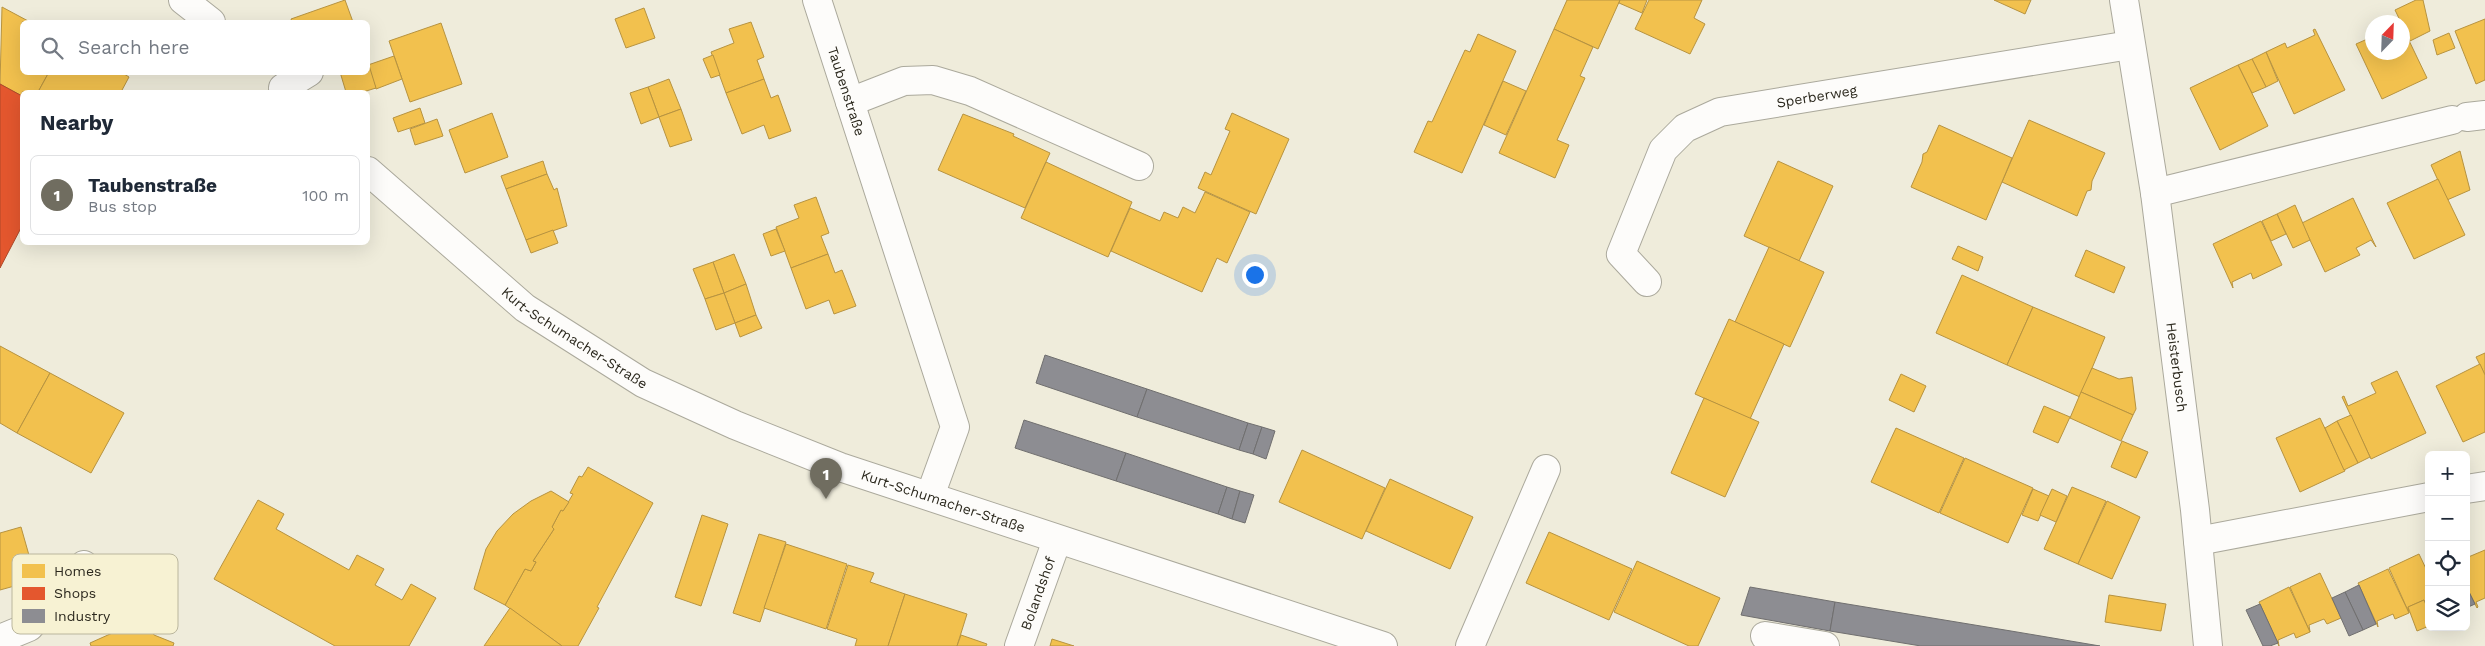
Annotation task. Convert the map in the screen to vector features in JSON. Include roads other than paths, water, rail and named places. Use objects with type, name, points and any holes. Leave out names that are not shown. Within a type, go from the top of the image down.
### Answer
[{"type":"street","points":[[183,0],[209,20]]},
{"type":"street","name":"Taubenstraße","points":[[817,0],[955,427],[930,496]]},
{"type":"street","name":"Heisterbusch","points":[[2124,0],[2155,193],[2198,541],[2208,646]]},
{"type":"street","name":"Sperberweg","points":[[1647,282],[1622,254],[1664,150],[1685,128],[1720,112],[2130,45]]},
{"type":"street","points":[[279,84],[302,75]]},
{"type":"street","points":[[850,102],[904,82],[933,80],[970,91],[1139,166]]},
{"type":"street","points":[[2155,193],[2468,117]]},
{"type":"street","name":"Kurt-Schumacher-Straße","points":[[370,173],[525,308],[643,383],[735,426],[840,467],[1383,646]]},
{"type":"street","points":[[1470,646],[1546,469]]},
{"type":"street","points":[[2470,488],[2485,486]]},
{"type":"street","points":[[2198,541],[2425,498]]},
{"type":"street","name":"Bolandshof","points":[[1019,646],[1057,540]]},
{"type":"street","points":[[0,639],[12,634]]},
{"type":"street","points":[[1765,636],[1825,646]]},
{"type":"place","name":"Taubenstraße","points":[[826,499]]}]
